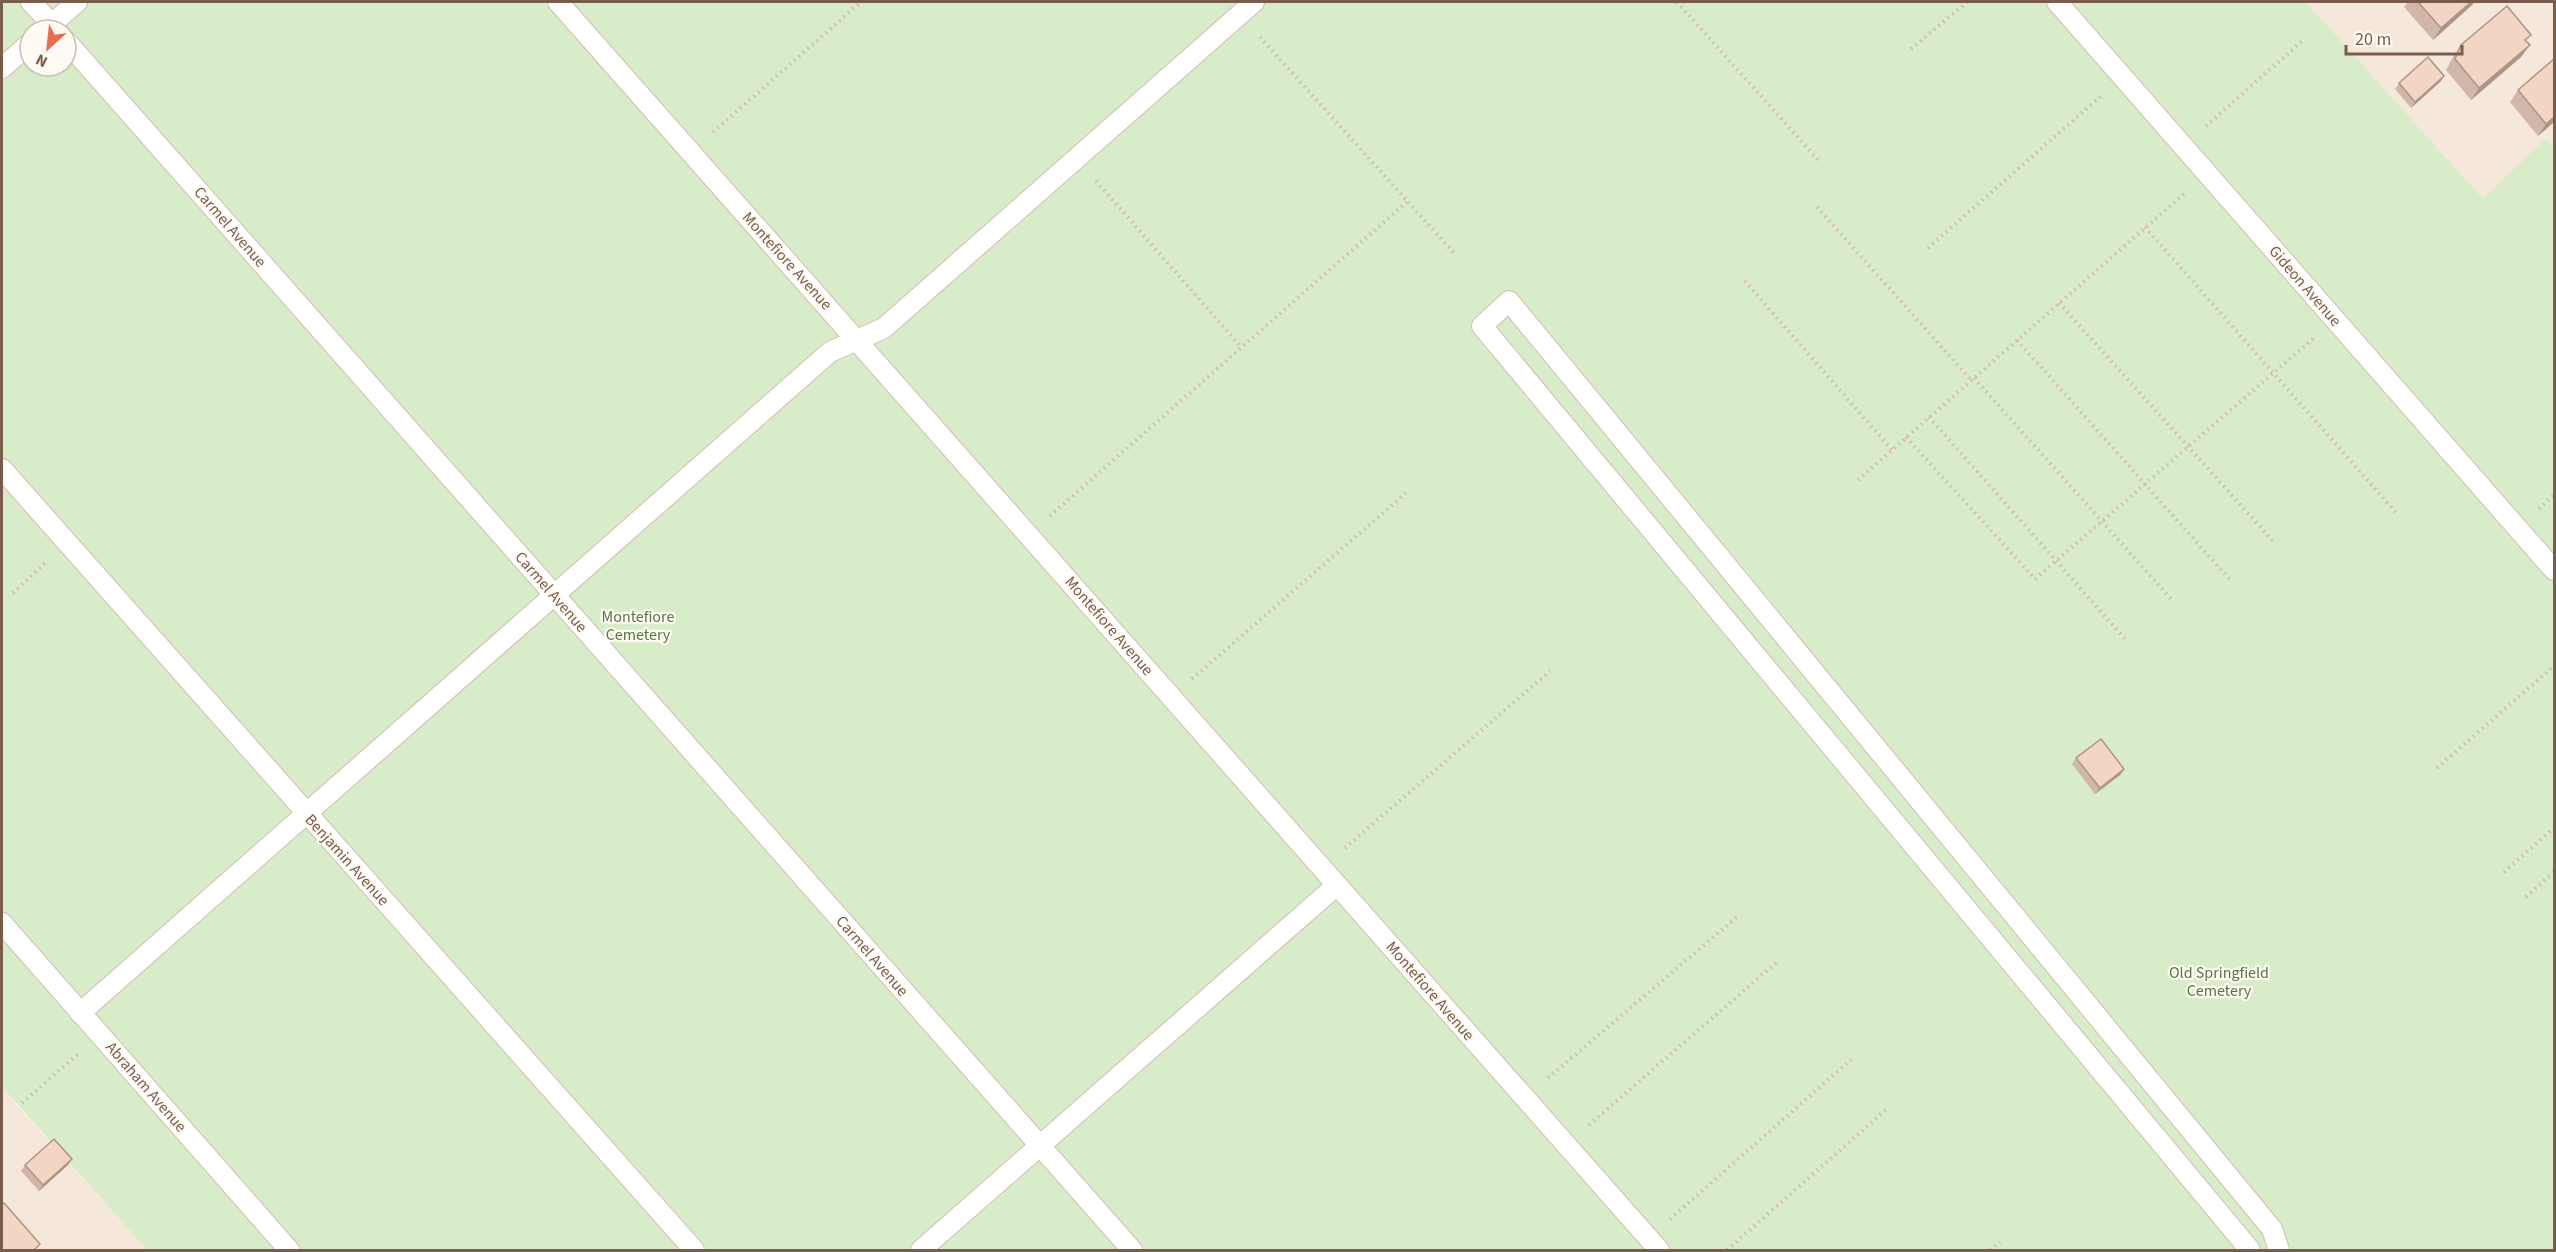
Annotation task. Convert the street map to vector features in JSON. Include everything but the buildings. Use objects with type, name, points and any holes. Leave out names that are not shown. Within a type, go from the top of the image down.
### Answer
[{"type":"lane","points":[[31,2],[43,18]]},
{"type":"lane","points":[[61,18],[77,2]]},
{"type":"lane","name":"Montefiore Avenue","points":[[558,2],[1653,1244]]},
{"type":"lane","name":"Gideon Avenue","points":[[2057,2],[2554,570]]},
{"type":"lane","points":[[80,1013],[555,597],[830,352],[884,328],[1247,8]]},
{"type":"lane","points":[[2,68],[18,54]]},
{"type":"lane","name":"Carmel Avenue","points":[[78,55],[1132,1251]]},
{"type":"lane","points":[[2250,1251],[1482,326],[1509,301],[2272,1229],[2279,1251]]},
{"type":"lane","name":"Benjamin Avenue","points":[[2,469],[694,1251]]},
{"type":"lane","points":[[921,1251],[1336,885]]},
{"type":"lane","name":"Abraham Avenue","points":[[2,923],[289,1251]]},
{"type":"path","points":[[690,151],[861,2]]},
{"type":"path","points":[[1677,2],[1821,163]]},
{"type":"path","points":[[1911,50],[1966,2]]},
{"type":"path","points":[[1247,8],[1454,253]]},
{"type":"path","points":[[2183,146],[2302,41]]},
{"type":"path","points":[[1928,248],[2123,77]]},
{"type":"path","points":[[1076,158],[1241,347]]},
{"type":"path","points":[[1857,480],[2206,173]]},
{"type":"path","points":[[1029,535],[1408,201]]},
{"type":"path","points":[[1817,207],[2170,599]]},
{"type":"path","points":[[2145,227],[2398,515]]},
{"type":"path","points":[[1745,281],[1892,450]]},
{"type":"path","points":[[2059,303],[2273,541]]},
{"type":"path","points":[[1906,437],[2035,579],[2335,320]]},
{"type":"path","points":[[2017,340],[2232,582]]},
{"type":"path","points":[[1929,417],[2126,640]]},
{"type":"path","points":[[1172,697],[1406,493]]},
{"type":"path","points":[[13,593],[66,542]]},
{"type":"path","points":[[2438,768],[2554,666]]},
{"type":"path","points":[[1322,868],[1550,671]]},
{"type":"path","points":[[2504,872],[2554,828]]},
{"type":"path","points":[[2526,897],[2554,872]]},
{"type":"path","points":[[1525,1098],[1737,917]]},
{"type":"path","points":[[1566,1146],[1778,961]]},
{"type":"path","points":[[22,1103],[100,1035]]},
{"type":"path","points":[[1653,1244],[1854,1057]]},
{"type":"path","points":[[1727,1251],[1889,1107]]},
{"type":"path","points":[[1990,1251],[2000,1242]]},
{"type":"shaded area","points":[[2306,2],[2554,2],[2554,147],[2546,138],[2483,200]]},
{"type":"shaded area","points":[[2,1087],[16,1104],[147,1250],[2,1250]]},
{"type":"green space","name":"Montefiore Cemetery","points":[[2,2],[2306,2],[2483,199],[2546,138],[2554,147],[2554,1250],[147,1250],[2,1087]]},
{"type":"park label","name":"Old Springfield Cemetery","points":[[2219,982]]}]
